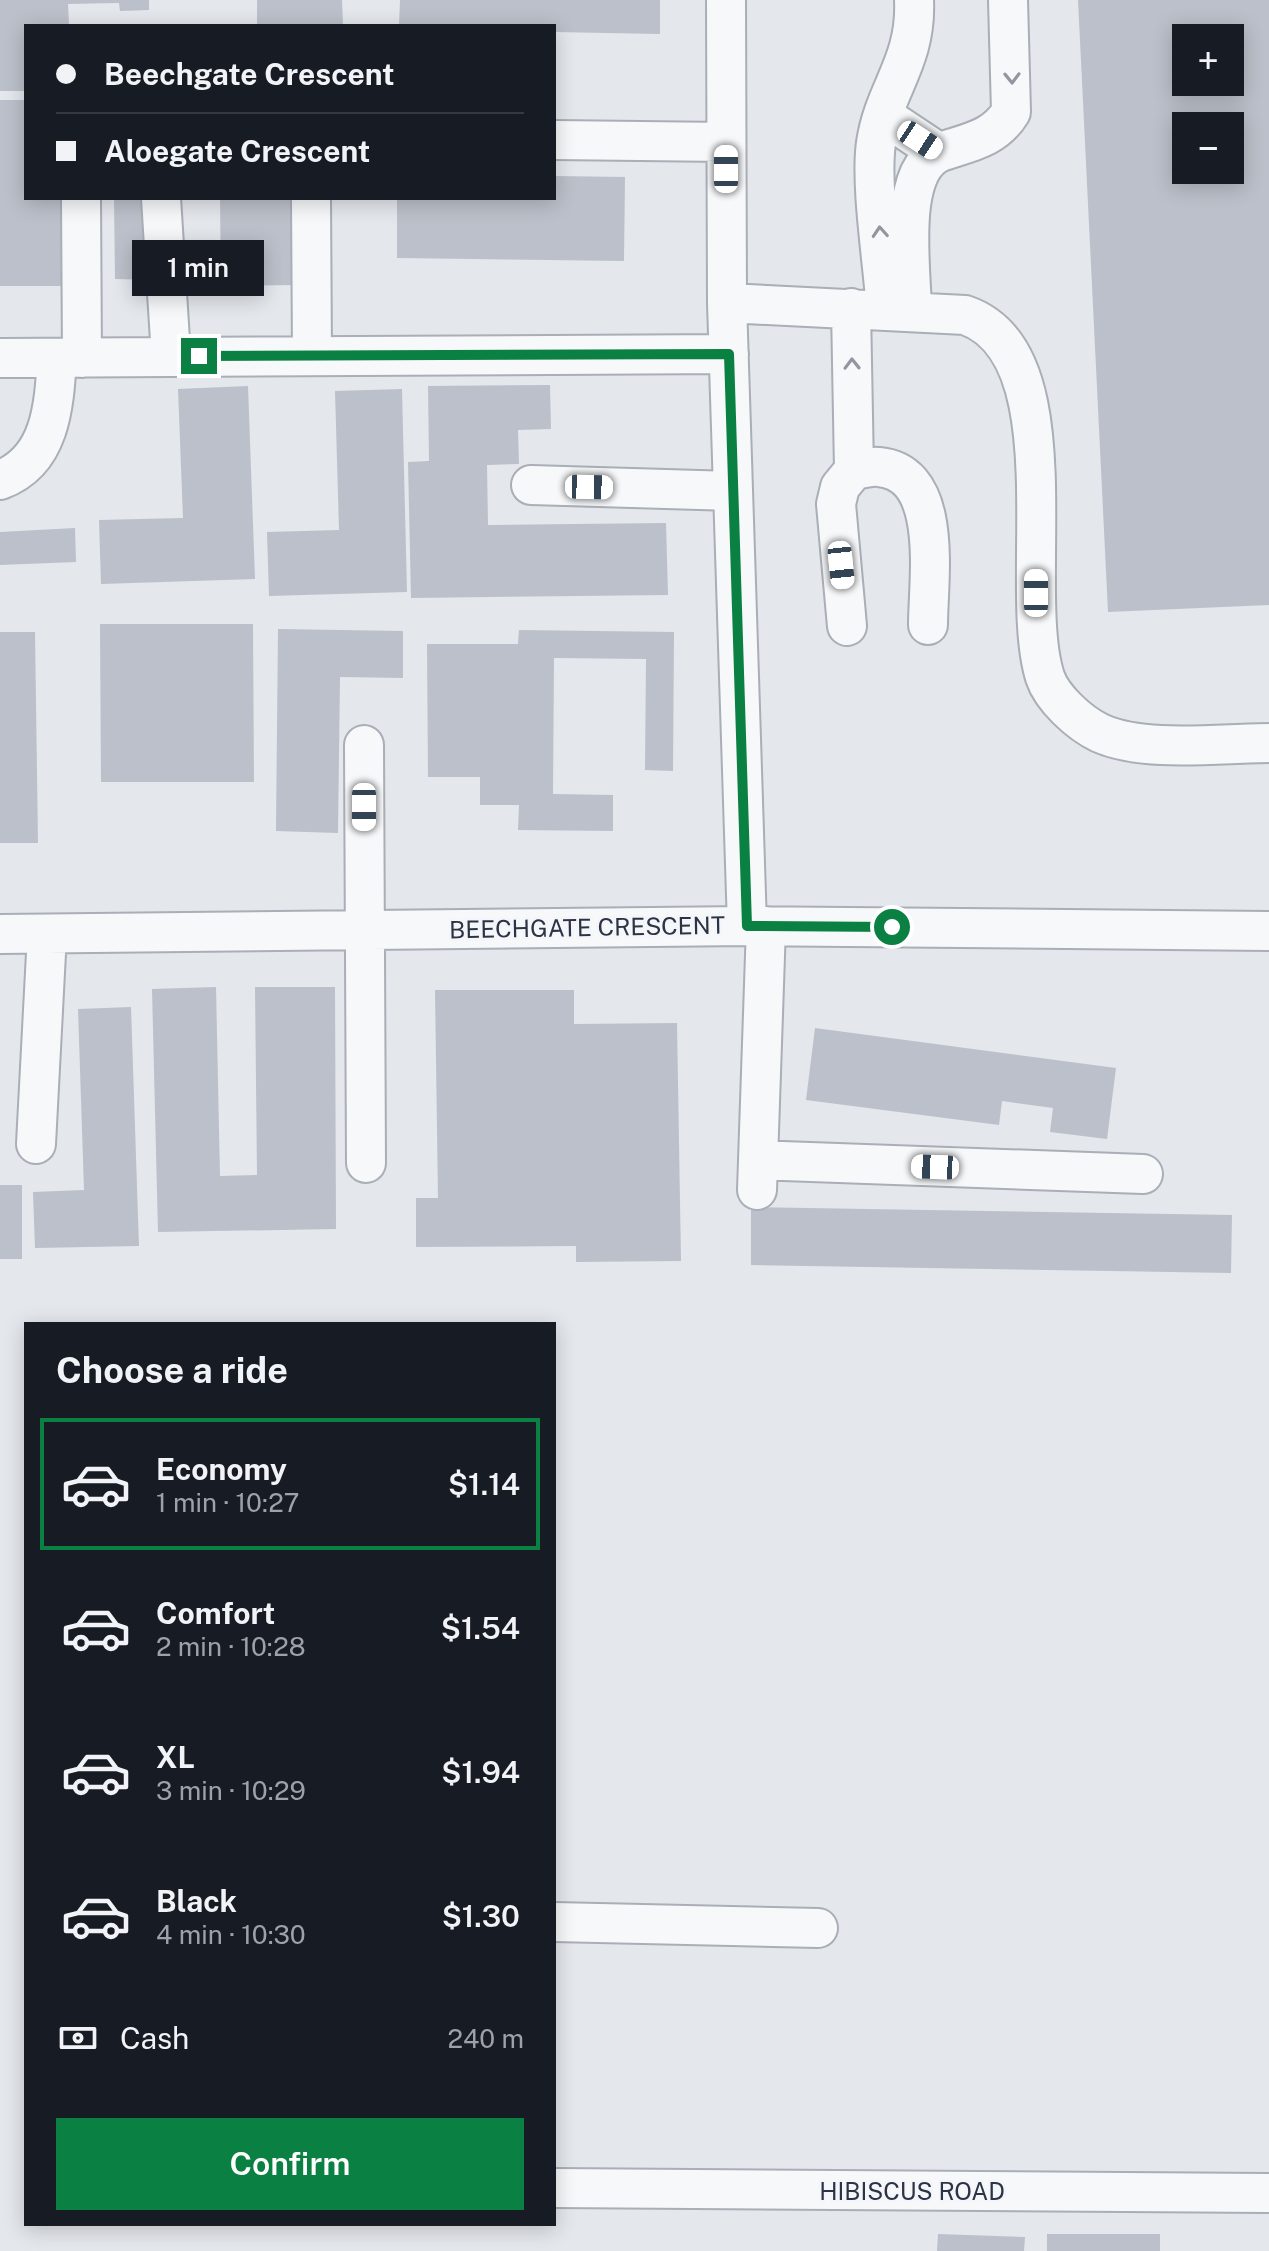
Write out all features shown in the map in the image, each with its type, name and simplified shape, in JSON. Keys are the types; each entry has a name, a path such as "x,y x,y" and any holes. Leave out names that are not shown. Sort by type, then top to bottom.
{"lane":[{"path":"726,0 727,303 733,491 757,926 757,1175 1143,1174"},
{"path":"882,310 876,144 908,58 915,23 914,0"},
{"path":"866,468 882,310 911,189 923,165 938,152 992,133 1011,112 1008,0"},
{"path":"884,116 938,152"},
{"path":"556,140 726,142"},
{"path":"0,480 20,473 40,446 70,358 81,200"},
{"path":"161,200 171,356"},
{"path":"311,200 312,355"},
{"path":"727,303 965,315 986,322 1010,352 1026,389 1036,498 1035,625 1046,680 1071,712 1099,732 1134,742 1269,743"},
{"path":"0,358 729,354"},
{"path":"847,626 836,504 840,487 866,468 902,475 914,486 927,515 928,625"},
{"path":"531,485 733,491"},
{"path":"364,745 366,1163"},
{"name":"BEECHGATE CRESCENT","path":"0,934 757,926 1269,931"},
{"path":"36,1144 47,934"},
{"path":"556,1922 818,1928"},
{"name":"HIBISCUS ROAD","path":"556,2188 1269,2193"}],"building":[{"path":"0,0 149,0 149,10 120,11 119,3 68,4 69,24 24,24 24,91 0,91"},
{"path":"257,0 342,0 343,24 257,24"},
{"path":"400,0 660,0 660,34 556,32 556,24 399,24"},
{"path":"1078,0 1269,0 1269,605 1108,612"},
{"path":"0,100 24,100 24,200 64,200 65,286 0,286"},
{"path":"556,176 625,177 624,261 397,258 397,200 556,200"},
{"path":"114,200 154,200 155,280 115,279"},
{"path":"220,200 300,200 302,285 221,286"},
{"path":"550,385 551,429 518,430 519,464 487,465 488,525 666,523 668,595 411,598 408,462 429,461 428,386"},
{"path":"248,386 255,579 101,584 99,520 183,518 178,389"},
{"path":"402,389 407,592 269,596 267,532 339,530 335,391"},
{"path":"75,528 76,562 0,565 0,532"},
{"path":"100,624 253,624 254,782 101,782"},
{"path":"278,629 403,631 403,678 340,677 338,833 276,831"},
{"path":"519,630 674,632 673,771 645,770 646,659 554,658 553,794 613,795 613,831 518,830 519,805 480,805 480,777 428,777 427,644 518,644"},
{"path":"0,632 35,632 38,843 0,843"},
{"path":"216,987 220,1176 257,1175 255,987 335,987 336,1229 158,1232 152,989"},
{"path":"435,990 574,990 574,1024 677,1023 681,1261 576,1262 576,1246 416,1247 416,1198 438,1198"},
{"path":"131,1007 139,1246 35,1248 33,1192 84,1190 78,1009"},
{"path":"815,1028 1116,1068 1107,1139 1050,1132 1053,1108 1002,1101 999,1125 806,1100"},
{"path":"0,1185 22,1185 22,1259 0,1259"},
{"path":"751,1207 1232,1215 1231,1273 751,1265"},
{"path":"938,2234 1025,2237 1024,2251 937,2251"},
{"path":"1047,2234 1160,2234 1160,2251 1047,2251"}],"route":[{"path":"199,356 729,354 747,926 892,927"}]}
